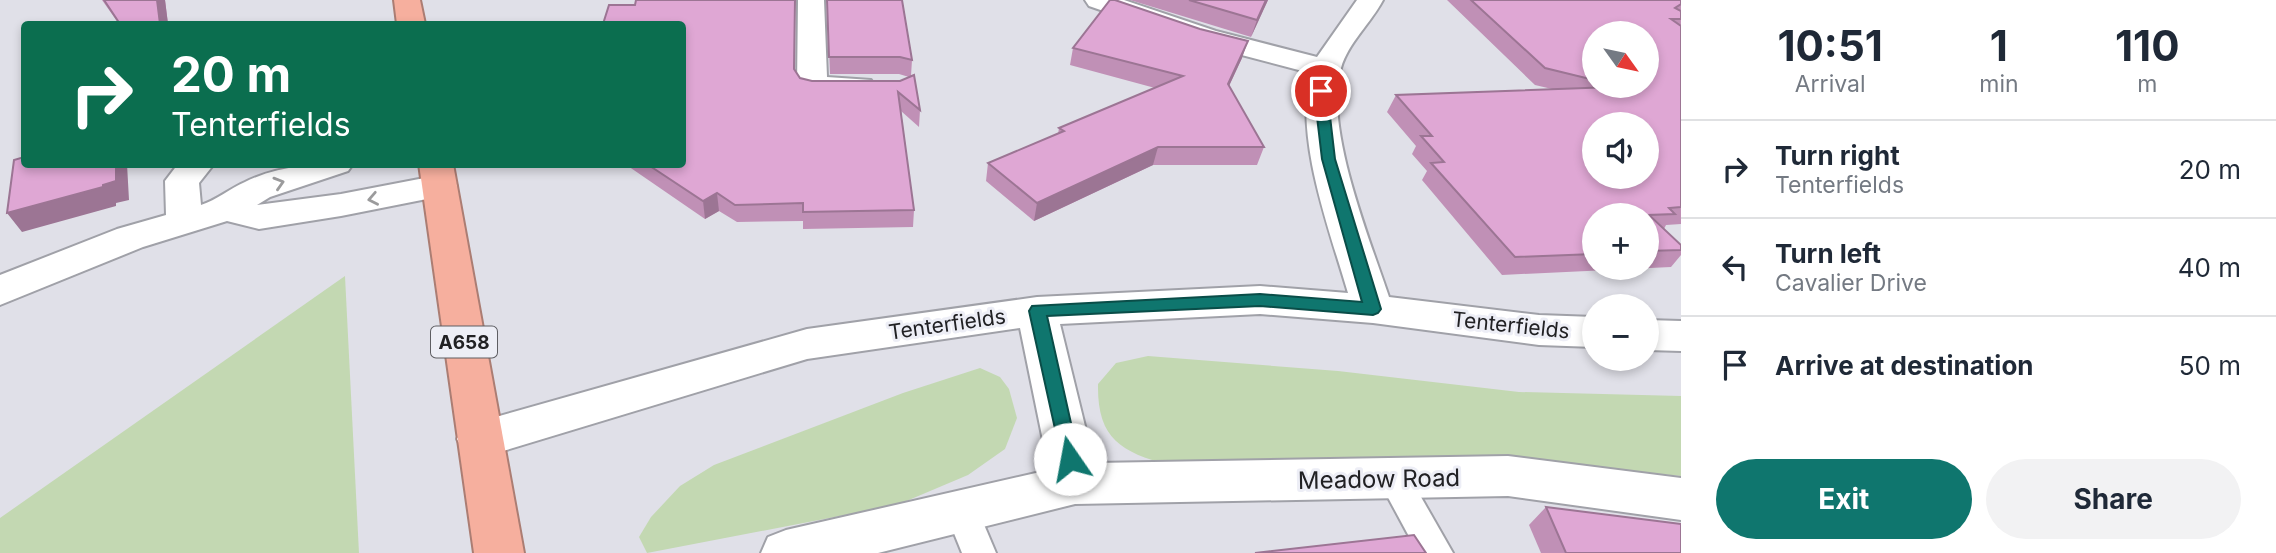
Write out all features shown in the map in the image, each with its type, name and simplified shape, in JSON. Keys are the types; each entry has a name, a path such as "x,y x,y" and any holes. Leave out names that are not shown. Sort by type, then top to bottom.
{"highway":[{"path":"407,0 410,21"},
{"name":"A658","path":"438,175 499,553"}],"street":[{"path":"811,0 812,86 886,86"},
{"path":"1098,0 1134,10 1206,37 1326,68"},
{"path":"1370,0 1326,68 1321,91 1328,159 1373,309"},
{"path":"184,221 182,181 193,168"},
{"path":"0,291 37,272 226,209 258,189 324,168"},
{"path":"226,209 259,217 438,175"},
{"name":"Tenterfields","path":"480,439 807,344 1037,311 1260,300 1373,309 1539,330 1582,332"},
{"path":"1037,311 1075,484"},
{"path":"1659,335 1681,336"},
{"name":"Meadow Road","path":"786,553 1075,484 1508,476 1681,499"}],"lane":[{"path":"1394,479 1436,553"},
{"path":"962,511 979,553"}],"green space":[{"path":"345,276 359,553 0,553 0,518"},
{"path":"1148,356 1338,371 1519,392 1681,396 1681,476 1521,461 1169,465 1125,448 1107,430 1102,418 1098,384 1116,363"},
{"path":"980,368 1000,377 1009,389 1017,418 1005,449 968,475 897,505 647,553 639,537 651,517 680,486 714,465 903,393"}],"building":[{"path":"104,0 157,0 160,21 118,21"},
{"path":"636,0 795,0 794,69 800,78 812,81 900,81 914,75 920,110 898,92 914,210 803,212 803,203 735,205 717,193 703,201 653,168 686,168 686,21 604,21 609,5 635,5"},
{"path":"827,0 902,0 912,60 900,57 829,57"},
{"path":"1110,0 1200,29 1248,41 1228,84 1264,147 1158,147 1037,203 988,163 1064,131 1059,128 1183,76 1073,48"},
{"path":"1189,0 1266,0 1257,20"},
{"path":"1471,0 1681,0 1681,4 1675,8 1681,11 1681,19 1671,19 1681,26 1681,207 1669,208 1675,214 1659,215 1659,203 1582,203 1582,254 1515,257 1431,163 1444,162 1421,136 1432,136 1396,95 1582,88 1582,98 1659,98 1659,21 1582,21 1582,77 1545,68"},
{"path":"21,158 21,168 116,168 116,181 7,213 14,160"},
{"path":"1659,224 1681,245 1681,250 1659,251"},
{"path":"1546,507 1681,524 1681,553 1566,553"},
{"path":"1414,535 1426,553 1255,553"}],"route":[{"path":"1070,459 1037,311 1260,300 1373,309 1328,159 1321,91"}]}
